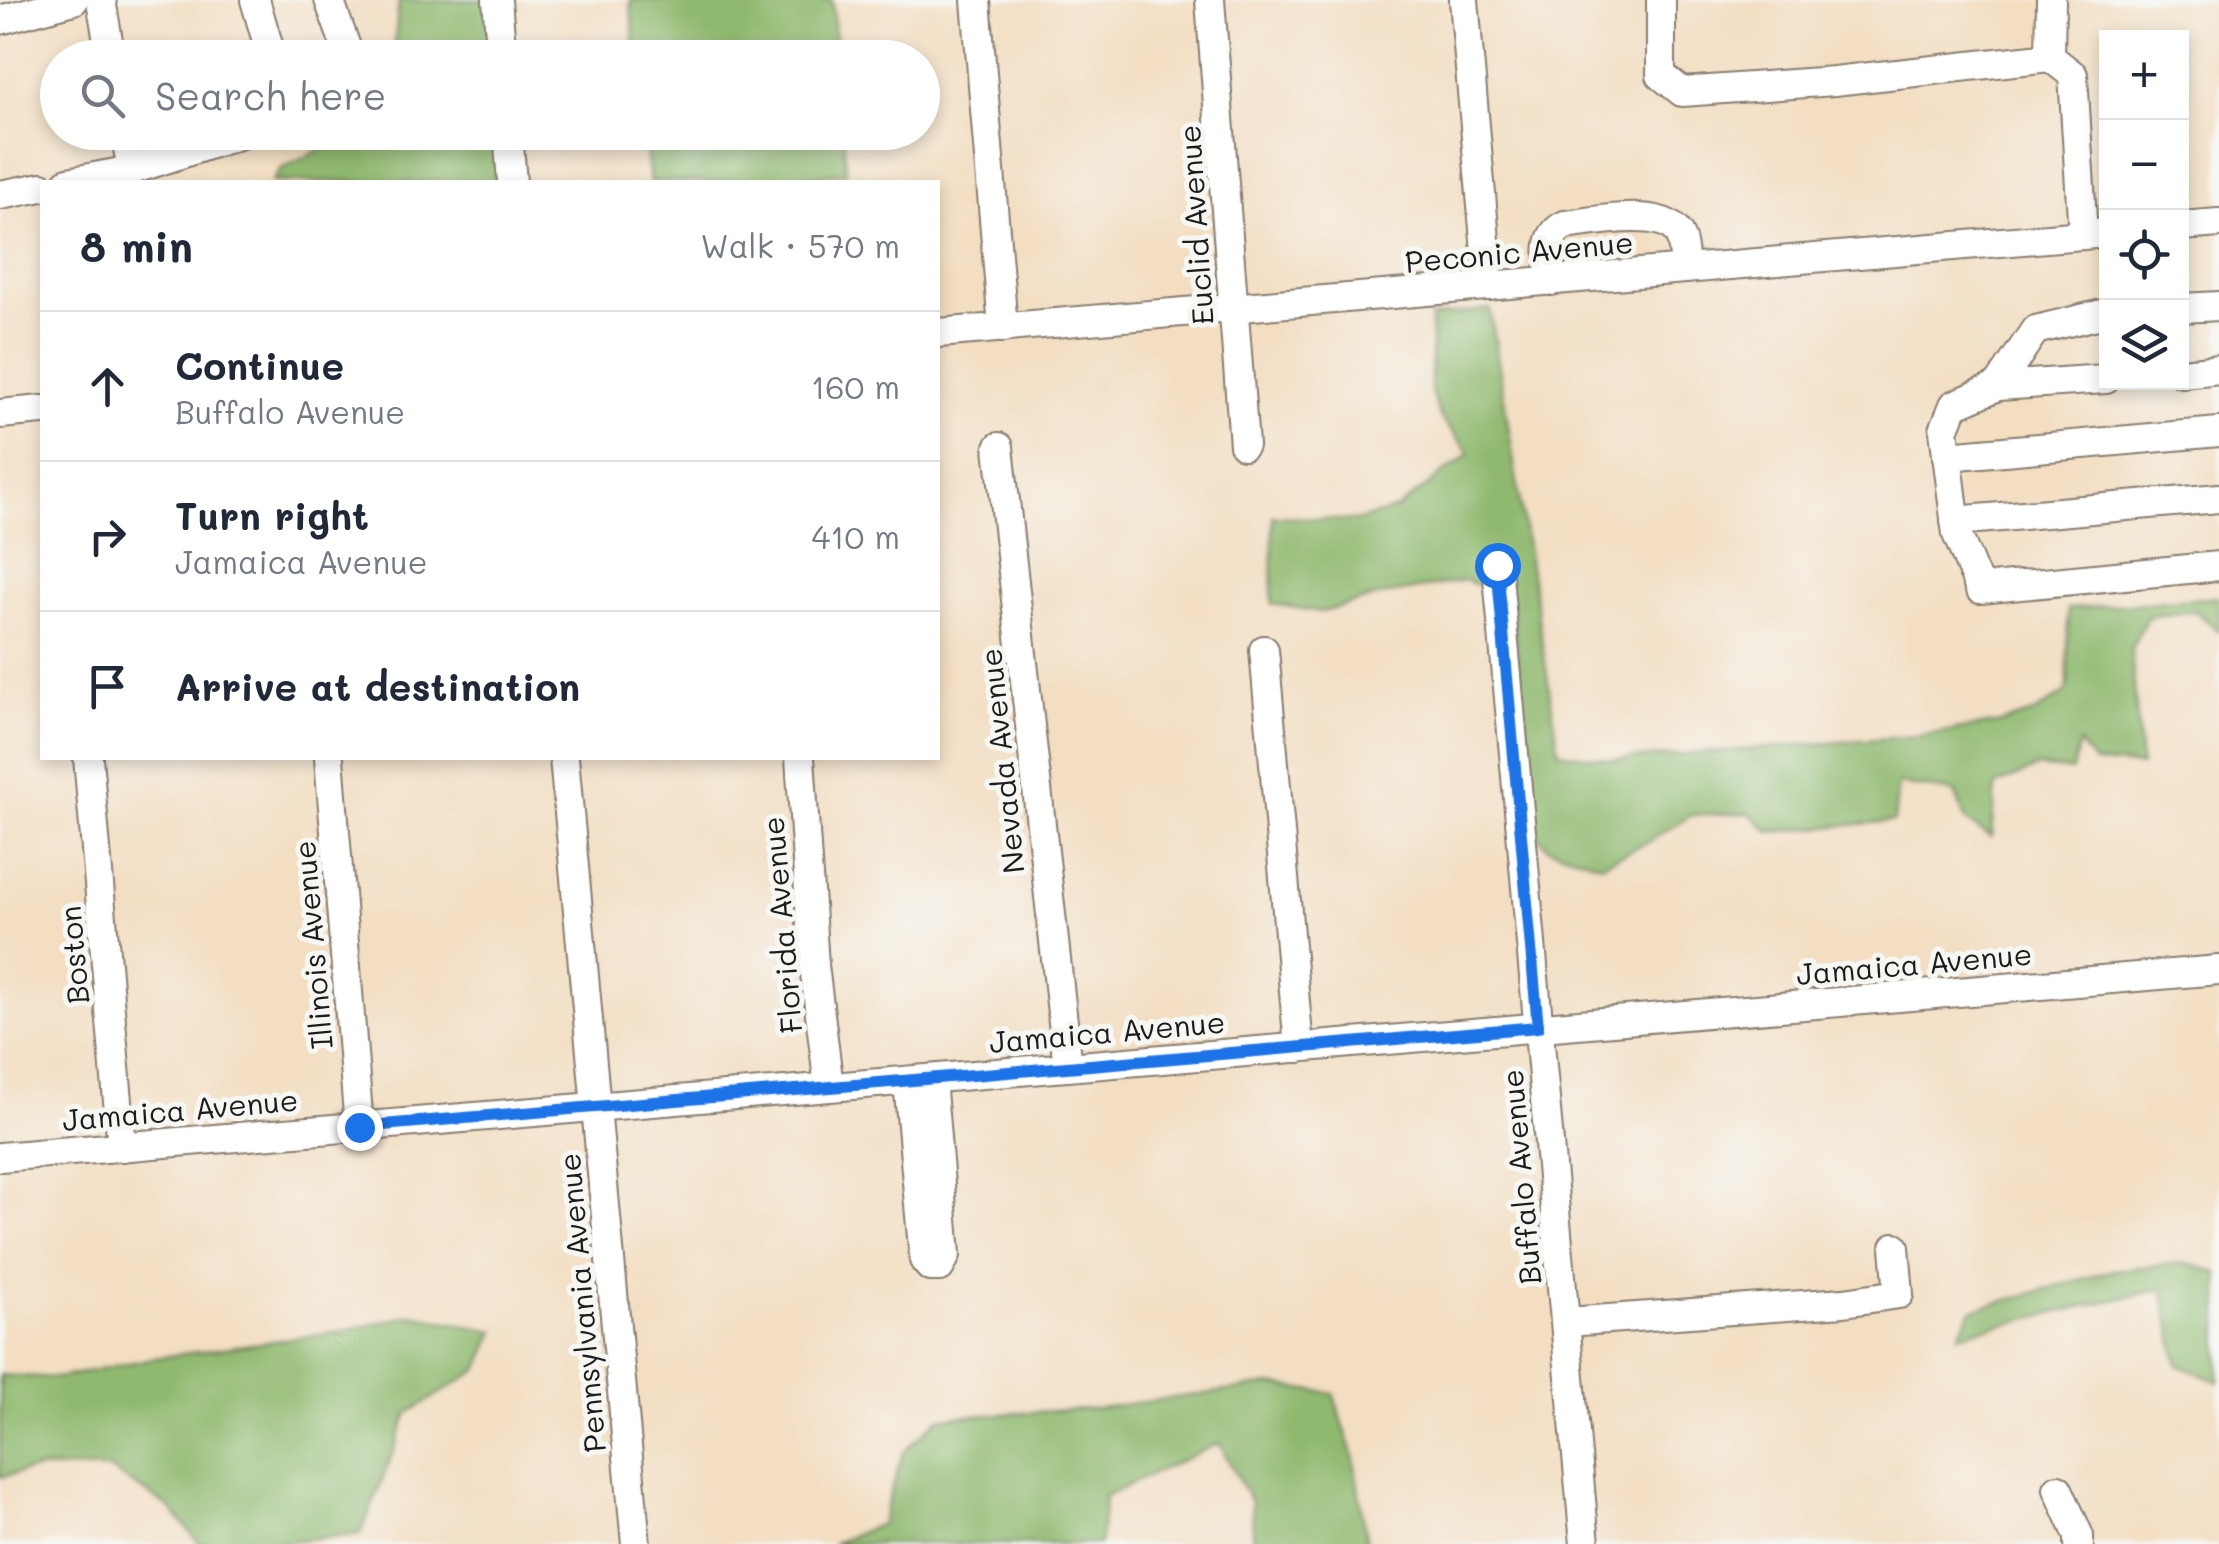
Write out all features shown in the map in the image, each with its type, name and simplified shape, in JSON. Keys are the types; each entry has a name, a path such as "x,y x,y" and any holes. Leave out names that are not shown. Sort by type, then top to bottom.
{"street":[{"path":"0,20 74,0"},
{"path":"101,0 109,40"},
{"path":"255,0 267,40"},
{"path":"330,0 344,40"},
{"path":"497,0 500,40"},
{"path":"976,0 1003,328"},
{"name":"Euclid Avenue","path":"1210,0 1244,444"},
{"path":"1464,0 1490,286"},
{"path":"1661,0 1661,75 1682,92 1834,81 2050,57 2073,75 2095,234"},
{"path":"2050,57 2051,0"},
{"path":"128,150 132,170"},
{"path":"79,180 132,170 193,150"},
{"path":"509,150 512,180"},
{"path":"0,196 40,187"},
{"path":"1551,280 1550,238 1556,229 1636,218 1652,218 1671,225 1680,234 1685,269"},
{"path":"2189,225 2219,223"},
{"name":"Peconic Avenue","path":"940,333 2095,234"},
{"path":"2189,308 2219,306"},
{"path":"1998,386 2035,330 2099,315"},
{"path":"2189,372 2219,369"},
{"path":"2099,379 1998,386 1954,405 1944,430 1955,521 1980,589 2219,566"},
{"path":"0,414 40,410"},
{"path":"1948,456 2219,432"},
{"name":"Nevada Avenue","path":"999,447 1068,1067"},
{"path":"1955,521 2219,498"},
{"name":"Buffalo Avenue","path":"1497,565 1585,1544"},
{"path":"1264,650 1298,1048"},
{"name":"Boston","path":"88,760 122,1147"},
{"name":"Illinois Avenue","path":"329,760 359,1127"},
{"name":"Pennsylvania Avenue","path":"564,760 636,1544"},
{"name":"Florida Avenue","path":"800,760 814,965 829,1087"},
{"name":"Jamaica Avenue","path":"0,1157 2219,970"},
{"path":"920,1080 946,1255 940,1267 930,1267 924,1260 920,1080"},
{"path":"1566,1322 1844,1302 1899,1294 1895,1246"},
{"path":"2058,1488 2079,1544"}],"green space":[{"path":"399,0 487,0 490,40 395,40"},
{"path":"630,0 832,0 836,40 634,40"},
{"path":"320,150 498,150 501,180 273,180 281,169"},
{"path":"646,150 844,150 846,173 778,180 650,180"},
{"path":"1490,309 1559,752 1613,760 1916,736 2001,723 2036,712 2065,693 2068,609 2219,597 2219,631 2196,611 2147,617 2131,649 2141,766 2094,763 2079,743 2072,771 2039,767 1996,785 1992,837 1966,821 1955,792 1898,784 1894,821 1770,832 1750,813 1692,815 1647,843 1601,864 1548,848 1537,835 1511,601 1466,580 1380,596 1322,612 1272,604 1273,516 1355,521 1397,509 1470,453 1440,417 1431,392 1431,317"},
{"path":"2184,1263 2219,1273 2219,1382 2178,1365 2163,1289 1959,1334 1972,1310 2114,1270"},
{"path":"412,1315 495,1331 478,1370 408,1413 361,1534 262,1544 200,1544 169,1507 109,1469 43,1468 0,1477 0,1375 58,1378 148,1359 343,1331"},
{"path":"1270,1385 1333,1393 1353,1454 1367,1544 1254,1544 1251,1502 1219,1443 1105,1496 1100,1544 832,1544 881,1524 903,1453 939,1418 1099,1408"}],"route":[{"path":"359,1127 1538,1027 1497,565"}]}
